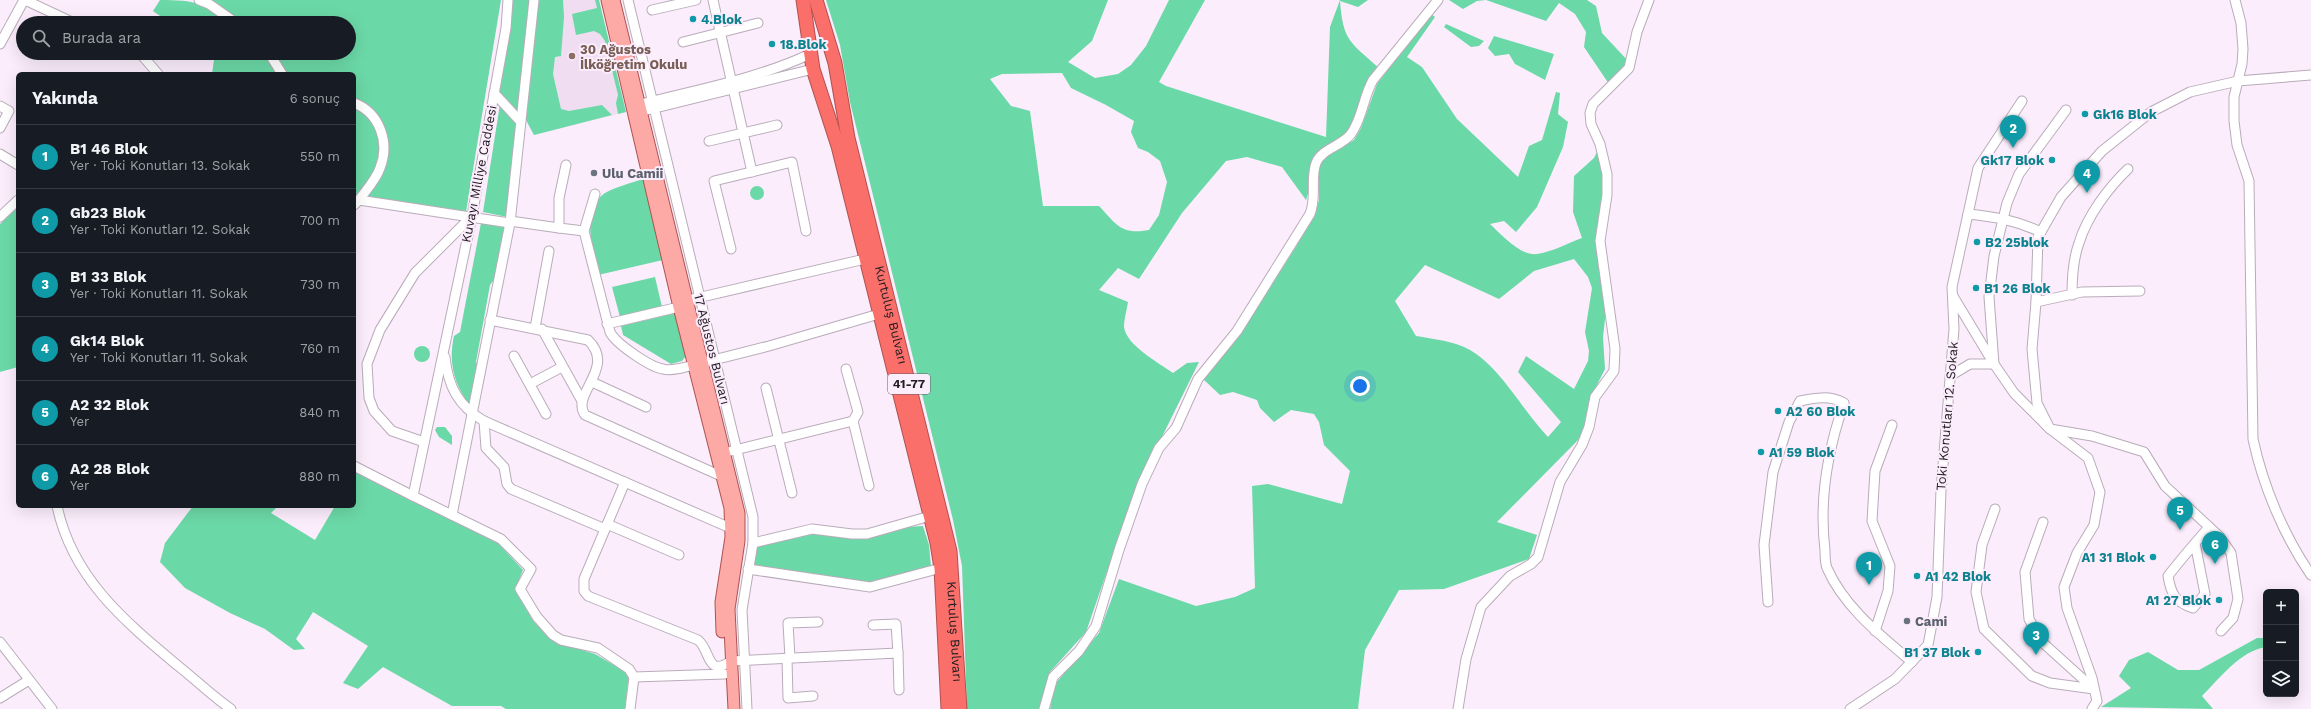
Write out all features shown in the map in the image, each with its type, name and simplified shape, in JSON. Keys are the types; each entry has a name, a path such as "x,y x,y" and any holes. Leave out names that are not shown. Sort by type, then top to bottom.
{"highway":[{"path":"803,0 813,69 823,69 835,63 816,0"},
{"path":"810,54 821,48 831,49"},
{"name":"Kurtuluş Bulvarı","path":"835,63 848,138 950,551 960,709"},
{"name":"Kurtuluş Bulvarı","path":"813,69 838,146 930,516 940,568 948,709"}],"main road":[{"name":"17 Ağustos Bulvarı","path":"606,0 636,109"},
{"name":"17 Ağustos Bulvarı","path":"614,0 636,109 682,304 724,453 739,513 736,530 729,609 726,709"},
{"name":"17 Ağustos Bulvarı","path":"698,364 721,476 736,530"},
{"name":"17 Ağustos Bulvarı","path":"727,667 734,709"}],"street":[{"path":"0,44 25,0 59,16"},
{"path":"199,0 209,4 226,16"},
{"name":"Kuvayı Milliye Caddesi","path":"445,347 472,216 506,28 508,0"},
{"path":"452,515 510,222 534,0"},
{"path":"628,0 698,298 752,517 753,543 742,610 746,709"},
{"path":"652,10 672,3 696,0"},
{"path":"713,0 752,172"},
{"path":"1044,709 1053,677 1079,651 1096,626 1119,550 1142,484 1159,448 1176,428 1198,379 1237,331 1310,214 1314,204 1315,168 1318,159 1341,144 1351,134 1362,114 1367,92 1373,80 1438,0"},
{"path":"1458,709 1466,659 1481,607 1510,576 1531,564 1538,557 1560,482 1582,445 1589,427 1595,397 1614,371 1614,349 1600,241 1607,194 1607,174 1600,144 1591,124 1590,114 1593,104 1629,68 1637,32 1649,0"},
{"path":"2235,0 2241,23 2243,49 2233,106 2235,133 2249,181 2253,440 2260,468 2272,499 2298,554 2311,575"},
{"path":"683,42 758,23"},
{"path":"733,84 789,64 810,54"},
{"path":"146,60 156,72"},
{"path":"273,60 281,72"},
{"path":"636,109 733,84 813,69"},
{"path":"2050,429 2037,403 2032,349 2036,302 2038,237 2061,197 2102,151 2145,116 2190,92 2238,81 2311,75"},
{"path":"494,93 520,121"},
{"name":"Toki Konutları 12. Sokak","path":"1850,709 1895,679 1928,645 1937,597 1941,490 1954,329 1952,287 1978,168 2022,101"},
{"path":"356,105 370,112 376,118 380,126 383,140 380,169 357,203 584,231"},
{"path":"0,106 9,111 0,128"},
{"path":"1994,364 1989,297 1994,256 2003,218 2019,174 2066,110"},
{"path":"709,141 777,125"},
{"path":"0,154 16,164"},
{"path":"731,249 714,181 792,162 806,232"},
{"path":"559,228 558,198 566,165"},
{"path":"2072,295 2073,271 2079,242 2094,212 2128,168"},
{"path":"595,194 584,231 607,324 612,337 617,343 656,367 673,370 769,346 879,314"},
{"path":"0,217 16,202"},
{"path":"1968,214 2003,218 2041,232"},
{"path":"424,442 392,431 374,411 369,398 367,364 380,330 415,273 472,216"},
{"path":"549,251 539,329 582,401"},
{"path":"607,324 682,304 698,298 865,259"},
{"path":"2036,302 2098,290 2140,291"},
{"path":"1952,295 1994,364 2014,393 2050,429 2088,458 2100,492 2094,525 2077,553 2064,586 2067,608 2097,701 2092,709"},
{"path":"490,320 585,338 591,342 597,352 598,359 592,382 582,401 582,411 587,417 721,476"},
{"path":"445,347 446,370 451,388 460,403 473,415 736,530"},
{"path":"413,496 445,347"},
{"path":"514,356 546,414"},
{"path":"1950,376 1970,364 1994,364"},
{"path":"530,384 562,366"},
{"path":"846,369 858,412 853,421 869,486"},
{"path":"592,382 646,407"},
{"path":"766,388 792,493"},
{"path":"1768,602 1765,538 1772,472 1789,422 1800,401 1817,397 1836,398 1844,403 1827,471 1822,528 1827,567 1843,594 1875,631 1912,662"},
{"path":"484,421 486,448 489,454 503,464 507,484 511,489 679,555"},
{"path":"724,453 853,421"},
{"path":"1875,631 1888,591 1890,566 1872,521 1875,471 1892,425"},
{"path":"2050,429 2092,436 2144,452 2165,486 2219,536 2231,553 2238,599 2233,618 2221,631"},
{"path":"356,467 501,539 531,568 520,590 537,617 554,635 561,640 598,648 629,670 634,677 630,709"},
{"path":"625,482 584,579 583,587 585,593 698,640 702,644 712,664 727,667"},
{"path":"57,508 61,525 78,563 109,604 135,630 230,709"},
{"path":"1995,508 1982,545 1976,592 1984,629 2032,676 2050,683 2094,688"},
{"path":"753,543 812,529 852,534 867,534 930,516"},
{"path":"2043,522 2025,572 2029,619 2042,642 2094,688"},
{"path":"2195,543 2205,594 2194,608 2183,605 2170,592 2168,576 2195,543 2209,527"},
{"path":"748,569 870,587 940,568"},
{"path":"813,696 788,698 788,623 818,622"},
{"path":"874,625 896,624 899,690"},
{"path":"0,642 52,709"},
{"path":"634,677 727,667 744,660 898,653"},
{"path":"0,698 29,680"}],"shaded area":[{"name":"30 Ağustos İlköğretim Okulu","path":"538,0 599,0 626,112 534,135 526,120"}],"green space":[{"path":"160,0 183,1 199,4 221,16 160,16 153,11"},
{"path":"206,0 501,0 466,212 371,199 366,196 382,170 381,122 375,111 356,101 356,72 284,72 276,60 356,60 356,16 233,16 219,6"},
{"path":"512,0 531,0 518,115 499,94 512,18"},
{"path":"538,0 563,0 564,17 561,56 555,57 553,74 561,109 569,111 602,105 612,115 534,135 526,120"},
{"path":"595,0 599,0 626,112 618,114 616,103 618,95 605,41 600,34 594,31 576,35 572,14 597,8"},
{"path":"826,0 1108,0 1092,41 1068,62 1095,78 1118,74 1131,65 1146,46 1169,0 1205,0 1159,82 1166,86 1326,137 1330,27 1340,0 1368,0 1358,7 1340,1 1341,14 1343,25 1350,40 1379,68 1345,137 1322,151 1306,200 1282,167 1247,157 1226,161 1182,213 1139,279 1118,268 1099,290 1128,302 1124,324 1126,334 1137,347 1152,359 1173,373 1187,363 1199,362 1150,461 1111,560 1086,632 1050,672 1040,709 967,709 962,566 953,520 850,102 840,45","holes":["1062,73 1071,88 1134,121 1131,132 1138,148 1148,152 1160,161 1167,182 1159,215 1149,230 1126,230 1115,223 1099,206 1043,206 1030,111 1011,106 990,79 1002,74"]},
{"path":"1449,0 1486,0 1477,1 1463,9"},
{"path":"1486,0 1587,0 1596,6 1602,33 1629,62 1609,84 1584,47 1586,32 1575,14 1559,3 1546,21"},
{"path":"1431,14 1435,17 1407,57 1422,67 1457,119 1518,177 1529,146 1542,140 1556,92 1560,93 1558,114 1568,122 1563,147 1537,207 1516,232 1504,221 1490,224 1512,244 1524,252 1537,254 1582,238 1573,212 1574,176 1594,158 1597,152 1604,177 1597,244 1606,310 1603,337 1605,369 1595,389 1583,435 1497,522 1537,535 1529,559 1444,589 1399,590 1365,650 1358,709 1050,709 1055,684 1099,633 1119,579 1196,606 1235,597 1255,588 1252,486 1268,484 1342,504 1350,471 1324,445 1319,422 1314,414 1291,410 1274,422 1260,408 1257,400 1233,392 1220,395 1202,378 1223,355 1251,317 1297,245 1316,211 1319,200 1319,167 1321,160 1354,140 1361,128 1377,84","holes":["1574,259 1588,277 1592,288 1585,332 1589,351 1588,361 1574,389 1526,356 1518,372 1561,422 1548,437 1502,379 1481,358 1458,344 1416,336 1395,301 1425,265 1499,299 1534,271"]},
{"path":"1446,24 1484,41 1479,46 1471,47 1444,27"},
{"path":"1494,36 1554,54 1545,80 1515,64 1509,54 1495,56 1488,48"},
{"path":"214,60 270,60 278,72 212,72"},
{"path":"500,104 517,123 507,217 483,212"},
{"path":"356,107 362,110 375,122 380,146 379,167 356,197"},
{"path":"643,179 663,260 598,275 593,255 590,231 590,220 597,200 605,193"},
{"path":"757,186 762,188 764,193 762,198 757,200 752,198 750,193 752,188"},
{"path":"16,209 16,368 0,372 0,224"},
{"path":"481,223 506,227 496,277 490,285 476,362 478,365 471,407 460,390 454,373 452,365 452,346 454,336 460,332"},
{"path":"655,277 662,307 620,317 612,287"},
{"path":"675,313 686,356 682,361 671,364 623,335 621,326"},
{"path":"422,346 428,348 430,354 428,360 422,362 416,360 414,354 416,348"},
{"path":"437,427 445,427 452,436 452,445 439,437 435,430"},
{"path":"356,472 498,543 523,570 515,590 534,622 556,642 595,654 629,674 625,709 506,709 501,706 452,706 383,667 358,689 343,683 368,646 313,612 296,639 305,649 294,650 265,629 230,613 185,588 160,562 165,543 191,508 276,508 271,513 315,540 334,508 356,508"},
{"path":"923,526 929,545 931,567 872,583 751,565 755,547 808,533"},
{"path":"2257,638 2263,638 2263,648 2248,654 2231,666 2202,696 2213,709 2101,707 2131,688 2119,676 2129,660 2148,652 2178,670 2199,670"}],"place":[{"name":"4.Blok","path":"693,19"},
{"name":"18.Blok","path":"772,44"},
{"name":"30 Ağustos İlköğretim Okulu","path":"572,56"},
{"name":"Gk16 Blok","path":"2085,114"},
{"name":"Gb23 Blok","path":"2013,148"},
{"name":"Gk17 Blok","path":"2052,160"},
{"name":"Ulu Camii","path":"594,173"},
{"name":"Gk14 Blok","path":"2087,193"},
{"name":"B2 25blok","path":"1977,242"},
{"name":"B1 26 Blok","path":"1976,288"},
{"name":"A2 60 Blok","path":"1778,411"},
{"name":"A1 59 Blok","path":"1761,452"},
{"name":"A2 32 Blok","path":"2180,530"},
{"name":"A1 31 Blok","path":"2153,557"},
{"name":"A2 28 Blok","path":"2215,564"},
{"name":"A1 42 Blok","path":"1917,576"},
{"name":"B1 46 Blok","path":"1869,585"},
{"name":"A1 27 Blok","path":"2219,600"},
{"name":"Cami","path":"1907,621"},
{"name":"B1 37 Blok","path":"1978,652"},
{"name":"B1 33 Blok","path":"2036,655"}]}
